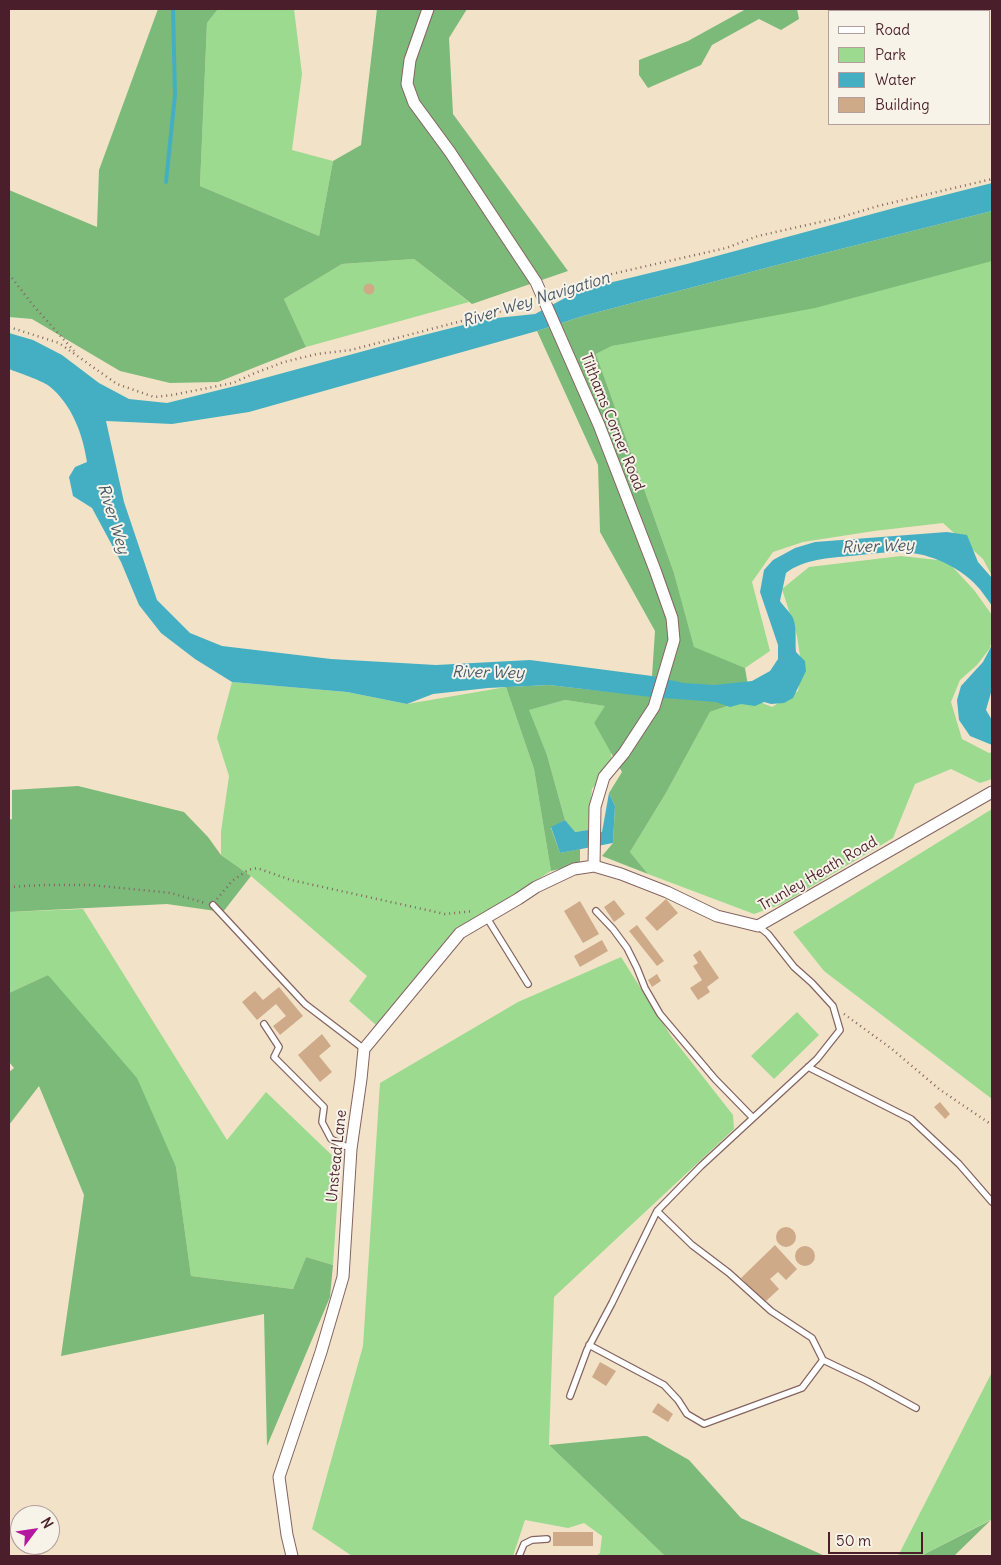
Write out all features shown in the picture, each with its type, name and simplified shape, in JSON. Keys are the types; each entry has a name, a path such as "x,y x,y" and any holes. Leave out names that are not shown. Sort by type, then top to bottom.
{"street":[{"name":"Tilthams Corner Road","path":"428,9 410,60 407,84 414,103 536,282 599,425 672,618 674,640 654,707 624,753 604,777 595,807 594,866"},
{"name":"Trunley Heath Road","path":"594,866 621,874 667,892 717,916 758,926 992,792"},
{"path":"364,1049 460,932 484,913 544,883 574,869 594,866"},
{"name":"Unstead Lane","path":"292,1556 286,1535 279,1476 343,1277 351,1149 364,1049"}],"lane":[{"path":"212,905 304,1004 364,1049"},
{"path":"596,911 614,929 627,948 645,988 660,1014 715,1079 753,1118"},
{"path":"484,913 528,984"},
{"path":"570,1396 590,1345 656,1212 701,1166 817,1059 840,1030 833,1006 812,983 794,968 773,939 758,926"},
{"path":"264,1024 279,1047 274,1057 324,1107 322,1122 331,1139 351,1149"},
{"path":"808,1067 911,1119 959,1164 992,1202"},
{"path":"656,1212 692,1245 729,1273 771,1310 812,1338 823,1360 868,1381 916,1408"},
{"path":"590,1345 664,1385 678,1400 687,1414 704,1424 802,1388 823,1360"},
{"path":"519,1556 524,1544 532,1540 547,1539"}],"path":[{"path":"9,327 59,343 117,384 154,396 172,395 233,383 255,372 284,362 317,354 351,350 544,301 603,276 726,248 758,236 992,179"},
{"path":"9,274 32,304 76,354"},
{"path":"9,887 91,885 171,893 212,905 232,880 248,870 257,868 291,880 445,914 484,913"},
{"path":"833,1006 892,1049 939,1089 992,1125"}],"green space":[{"path":"158,9 218,9 207,23 200,186 319,236 333,161 361,145 377,9 467,9 449,38 453,114 568,271 472,304 414,259 342,264 284,299 306,347 218,382 170,383 120,371 32,319 9,317 9,190 97,227 99,170"},
{"path":"218,9 294,9 302,74 292,150 333,161 319,236 200,186 207,23"},
{"path":"746,9 797,9 799,19 781,30 759,19 712,45 701,65 648,88 639,75 639,60 688,41"},
{"path":"992,211 992,261 815,308 612,346 596,354 674,573 694,647 745,668 750,698 710,712 666,793 630,852 648,874 602,856 613,843 615,806 609,793 622,772 594,723 605,706 565,700 529,710 547,755 565,820 551,828 560,853 580,849 580,864 551,871 534,769 506,687 549,685 603,691 671,694 652,676 655,631 600,532 598,465 537,331 583,316"},
{"path":"992,258 992,576 983,559 943,523 803,542 773,552 752,582 770,651 745,668 694,648 674,573 596,354 612,346"},
{"path":"414,259 469,302 306,347 284,299 342,264"},
{"path":"901,556 947,561 974,590 992,615 990,648 977,665 960,680 951,702 962,739 989,753 992,752 992,779 980,783 951,769 915,784 893,838 782,904 754,914 648,874 630,852 666,793 710,712 750,698 772,707 798,691 802,669 797,636 782,589 809,567"},
{"path":"232,682 347,692 407,704 506,687 534,769 551,871 451,934 376,1025 349,1001 367,976 251,876 221,855 221,832 229,776 217,738"},
{"path":"565,700 606,706 594,723 611,752 612,764 592,789 588,830 574,832 565,820 547,755 528,710"},
{"path":"78,786 184,812 208,837 221,855 251,876 223,912 167,904 9,912 9,820 12,819 12,790"},
{"path":"992,809 992,1099 824,971 793,932"},
{"path":"83,909 227,1140 266,1092 340,1163 333,1265 306,1257 293,1289 191,1276 176,1167 48,975 9,993 9,912"},
{"path":"621,957 671,1036 733,1115 734,1129 554,1297 549,1445 665,1556 596,1556 600,1553 602,1536 584,1523 568,1528 525,1520 513,1556 352,1556 312,1529 363,1346 380,1083 518,1002"},
{"path":"48,975 137,1078 176,1167 191,1276 293,1289 306,1257 333,1265 330,1297 267,1446 264,1314 61,1356 84,1195 39,1086 9,1125 9,1072 14,1068 9,1062 9,993"},
{"path":"797,1012 819,1035 774,1079 751,1056"},
{"path":"992,1372 992,1519 921,1556 898,1556"},
{"path":"647,1436 689,1460 741,1518 825,1556 665,1556 549,1445"},
{"path":"991,1520 954,1556 921,1556"}],"water":[{"name":"River Wey","path":"992,183 992,211 583,316 537,331 249,412 172,424 106,421 124,502 157,600 190,633 222,646 331,659 436,665 530,660 652,676 684,683 715,685 752,681 770,671 778,659 778,645 760,592 764,570 773,560 795,548 815,542 947,532 967,535 978,562 992,578 992,606 978,587 955,568 938,560 912,553 889,552 826,559 809,562 786,573 780,601 793,618 796,652 805,661 806,671 793,698 784,703 771,704 764,702 755,706 741,704 730,707 716,702 651,697 549,685 488,688 433,694 407,704 347,692 232,682 195,659 161,633 139,605 121,562 92,508 73,496 69,477 75,467 87,462 83,441 70,411 57,393 49,386 9,369 9,333 33,340 62,355 99,383 129,399 167,403 487,319 535,314 580,290 687,264"},
{"path":"992,645 992,689 986,710 992,720 992,745 970,736 959,720 957,700 961,686 983,662"},
{"path":"609,793 615,806 613,843 560,853 551,827 565,820 575,832 588,830 602,832"}],"building":[{"path":"367,284 371,284 374,289 373,293 367,294 364,291 364,287"},
{"path":"666,899 678,913 657,931 645,918"},
{"path":"614,900 625,914 614,922 604,907"},
{"path":"580,901 599,934 583,943 564,911"},
{"path":"637,925 664,961 657,966 629,931"},
{"path":"602,940 608,951 580,967 574,956"},
{"path":"700,950 719,978 707,987 710,992 698,1000 690,988 702,980 693,966 698,963 693,955"},
{"path":"657,974 661,981 652,987 648,980"},
{"path":"279,987 303,1016 280,1035 273,1026 286,1016 276,1004 257,1020 242,1002 255,991 263,1000"},
{"path":"322,1034 331,1046 319,1056 332,1072 320,1082 298,1055"},
{"path":"940,1102 950,1114 945,1119 934,1107"},
{"path":"786,1227 793,1230 796,1237 793,1244 786,1247 779,1244 776,1237 779,1230"},
{"path":"775,1245 797,1269 786,1280 778,1272 770,1279 779,1289 765,1302 741,1278"},
{"path":"805,1246 812,1249 815,1256 812,1263 805,1266 798,1263 795,1256 798,1249"},
{"path":"600,1362 616,1371 606,1386 592,1377"},
{"path":"658,1403 673,1414 668,1422 652,1412"},
{"path":"553,1532 593,1532 593,1546 553,1546"}],"waterway":[{"path":"166,182 175,95 173,9"}],"water label":[{"name":"River Wey Navigation","path":"536,300"}]}
